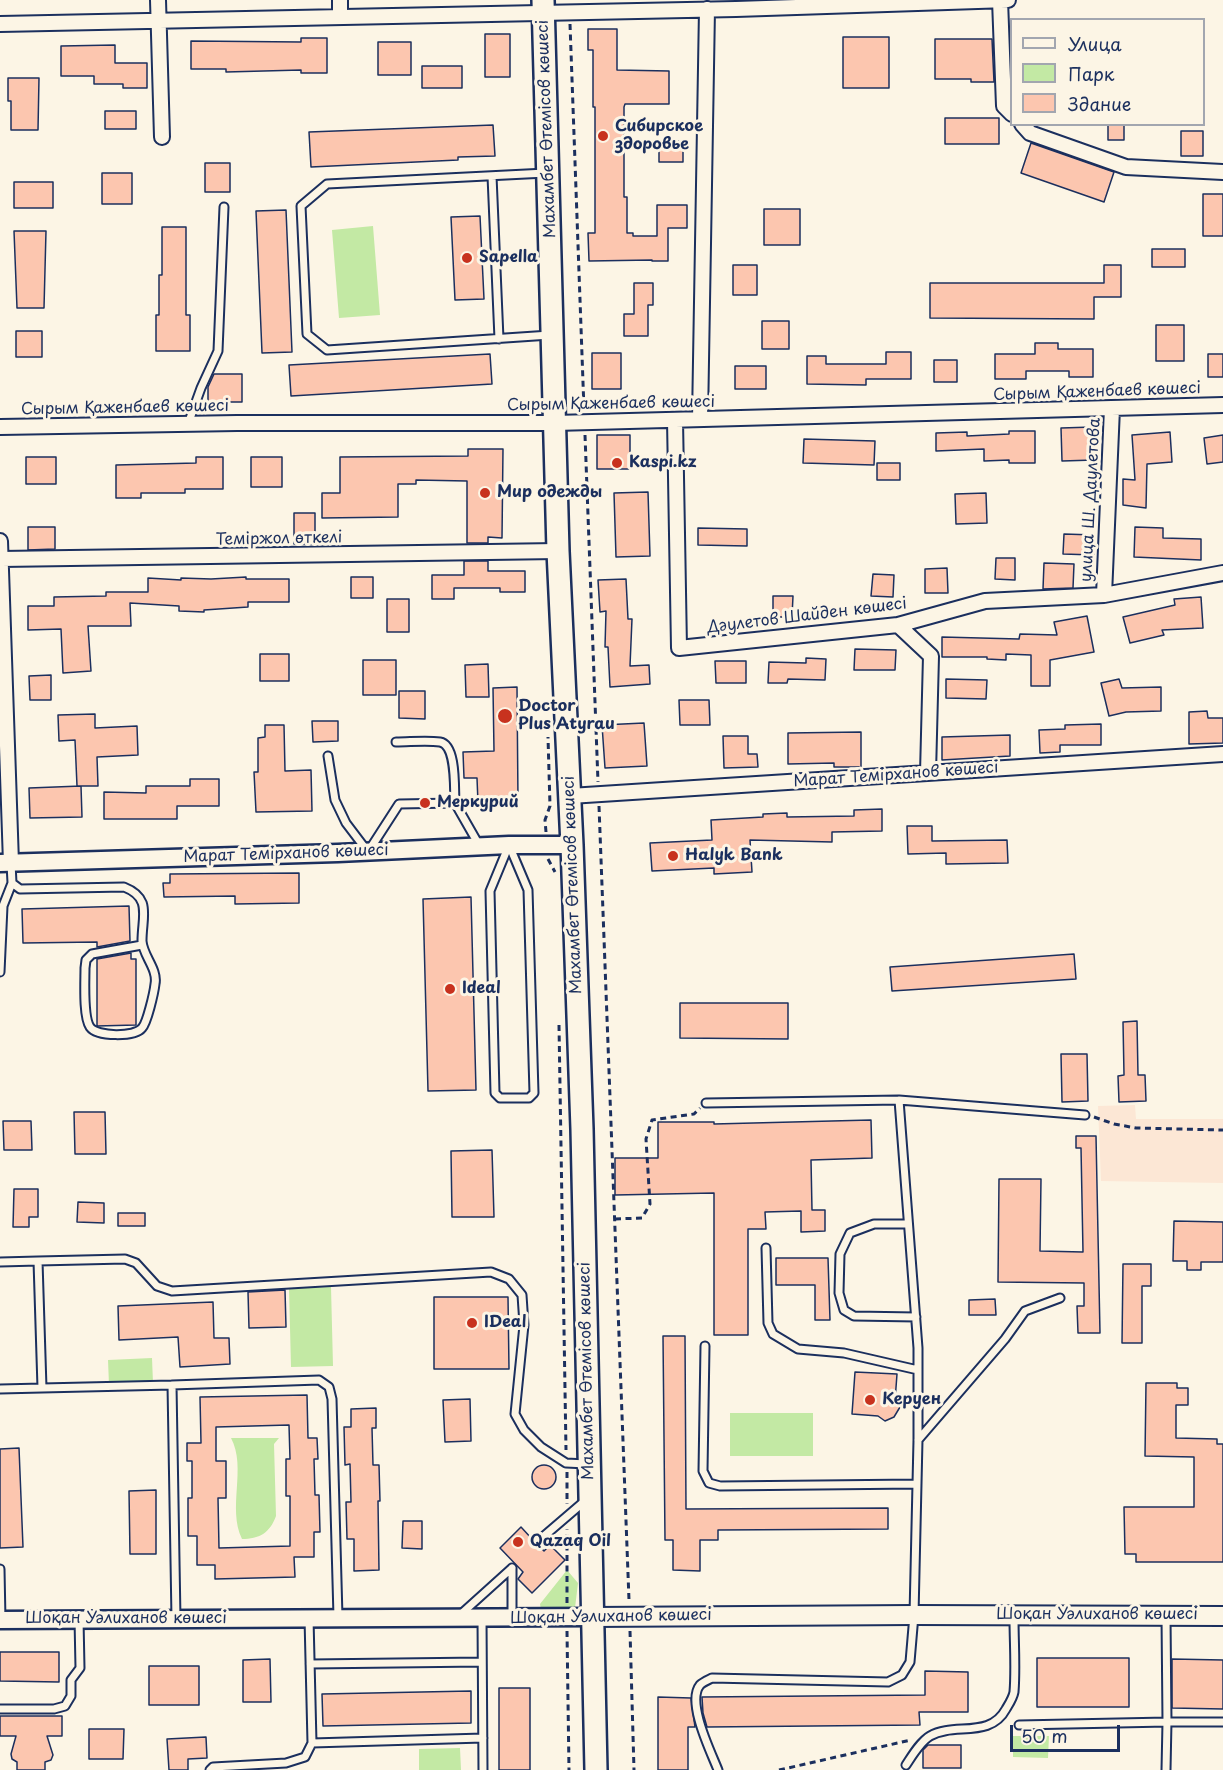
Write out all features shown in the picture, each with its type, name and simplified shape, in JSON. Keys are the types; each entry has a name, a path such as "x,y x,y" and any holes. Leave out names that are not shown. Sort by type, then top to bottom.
{"main road":[{"name":"Махамбет Өтемісов көшесі","path":"543,6 558,551 570,796 582,1129 596,1770"},
{"name":"Шоқан Уәлиханов көшесі","path":"592,1617 914,1614 1223,1616"}],"street":[{"path":"158,0 162,137"},
{"path":"340,0 340,16"},
{"path":"1000,0 1004,106 1010,113"},
{"path":"0,24 340,16 543,6 569,12 707,9 736,4 1008,0"},
{"path":"700,419 707,9"},
{"path":"1024,126 1030,133 1126,166 1223,172"},
{"name":"Сырым Қаженбаев көшесі","path":"0,427 555,423 1223,405"},
{"name":"улица Ш. Даулетова","path":"1104,595 1112,408"},
{"name":"Дәулетов Шайден көшесі","path":"675,420 679,648 898,625 985,601 1104,595 1223,573"},
{"path":"0,541 6,863"},
{"name":"Теміржол өткелі","path":"1,559 558,551"},
{"path":"898,625 931,656 927,773"},
{"name":"Марат Темірханов көшесі","path":"570,796 1223,754"},
{"name":"Марат Темірханов көшесі","path":"6,863 368,852 509,845 572,845"},
{"name":"Шоқан Уәлиханов көшесі","path":"1,1620 592,1617"}],"lane":[{"path":"548,173 327,184 301,206 307,334 327,350 553,335"},
{"path":"492,176 498,339"},
{"path":"188,424 218,351 224,207"},
{"path":"396,742 442,742 448,747 452,754 455,803 480,847"},
{"path":"328,756 334,800 346,823 368,852 399,804 455,803"},
{"path":"509,845 528,890 534,1093 529,1098 500,1098 495,1093 490,891 509,845"},
{"path":"6,863 12,883 20,889 124,887 136,891 143,900 142,945 155,975 156,984 143,1027 136,1032 113,1034 96,1032 91,1028 87,1019 86,960 92,954 142,945"},
{"path":"0,972 3,906 12,883"},
{"path":"718,1770 698,1720 698,1687 704,1682 712,1678 888,1682 902,1675 910,1662 914,1614 918,1370 899,1100"},
{"path":"706,1102 899,1100 1085,1114"},
{"path":"908,1224 874,1224 850,1233 840,1254 838,1293 844,1310 854,1316 916,1317"},
{"path":"766,1248 768,1323 773,1334 798,1349 844,1353 918,1370"},
{"path":"0,1262 125,1259 136,1263 157,1286 172,1291 491,1272 509,1279 522,1295 524,1325 515,1414 524,1430 541,1447 566,1463 589,1464"},
{"path":"38,1261 42,1388"},
{"path":"918,1440 1005,1339 1025,1311 1060,1298"},
{"path":"705,1346 703,1471 709,1483 720,1486 917,1484"},
{"path":"0,1389 319,1380 329,1387 332,1399 338,1618"},
{"path":"172,1385 176,1619"},
{"path":"537,1542 590,1496"},
{"path":"457,1618 512,1568 512,1618"},
{"path":"0,1569 1,1620"},
{"path":"906,1765 930,1736 976,1729 992,1724 1004,1713 1014,1695 1014,1615"},
{"path":"1166,1616 1166,1770"},
{"path":"210,1770 213,1767 286,1763 305,1757 312,1743 309,1618"},
{"path":"482,1618 483,1770"},
{"path":"0,1709 54,1709 65,1706 71,1696 71,1680 80,1668 79,1619"},
{"path":"310,1664 482,1662"},
{"path":"1019,1725 1223,1722"},
{"path":"312,1743 483,1738"}],"path":[{"path":"569,12 630,1617 633,1770"},
{"path":"548,736 550,806 545,820 548,861 554,868 557,879"},
{"path":"559,1022 569,1770"},
{"path":"615,1219 642,1218 650,1204 646,1139 652,1120 694,1114 706,1102"},
{"path":"1085,1114 1114,1124 1136,1128 1223,1130"},
{"path":"778,1770 930,1736"}],"shaded area":[{"path":"1135,1105 1136,1119 1223,1119 1223,1183 1101,1181 1098,1106"}],"green space":[{"path":"373,226 380,315 339,318 332,230"},
{"path":"331,1287 333,1366 291,1367 289,1288"},
{"path":"152,1358 153,1383 109,1385 108,1360"},
{"path":"730,1413 813,1413 813,1456 730,1456"},
{"path":"231,1438 279,1438 274,1444 276,1516 267,1531 254,1538 242,1539 238,1527 237,1462"},
{"path":"567,1570 578,1583 575,1608 541,1610 540,1604"},
{"path":"1013,1736 1049,1736 1048,1758 1013,1757"},
{"path":"460,1748 461,1770 419,1770 419,1749"}],"building":[{"path":"588,29 617,29 617,70 669,71 669,104 625,104 624,107 624,197 627,197 627,233 633,233 633,236 657,236 657,205 687,205 687,228 668,228 668,261 589,261 588,233 595,233 595,107 593,107 593,50 588,50"},
{"path":"485,34 510,34 510,77 485,77"},
{"path":"843,37 889,37 889,88 843,88"},
{"path":"301,38 327,38 327,73 301,73 301,70 226,72 226,69 191,69 191,41 301,42"},
{"path":"935,39 992,39 994,82 971,82 971,79 935,79"},
{"path":"378,42 411,42 411,75 378,75"},
{"path":"115,45 115,63 147,63 147,88 123,88 123,84 94,84 94,76 61,76 61,46"},
{"path":"422,66 462,66 462,88 422,88"},
{"path":"8,78 39,78 38,130 11,130"},
{"path":"105,111 136,111 136,129 105,129"},
{"path":"945,118 999,118 999,144 945,144"},
{"path":"493,125 495,156 311,167 309,132"},
{"path":"1108,126 1124,126 1124,140 1108,140"},
{"path":"1181,131 1203,131 1203,156 1181,156"},
{"path":"659,141 683,141 683,162 659,162"},
{"path":"1031,143 1114,172 1104,202 1021,173"},
{"path":"205,163 230,163 230,192 205,192"},
{"path":"102,173 132,173 132,204 102,204"},
{"path":"14,182 53,182 53,208 14,208"},
{"path":"1203,194 1223,194 1223,236 1203,236"},
{"path":"764,209 800,209 800,245 764,245"},
{"path":"286,210 292,352 262,353 256,211"},
{"name":"Sapella","path":"480,216 484,299 455,300 451,217"},
{"path":"162,227 186,227 186,315 190,315 190,351 156,351 159,275 162,275"},
{"path":"14,231 46,231 44,308 17,308"},
{"path":"1152,249 1185,249 1185,267 1152,267"},
{"path":"733,265 757,265 757,295 733,295"},
{"path":"1104,265 1121,265 1121,297 1094,297 1094,319 930,318 930,283 1104,283"},
{"path":"634,283 653,283 653,305 648,305 648,336 624,336 624,314 634,314"},
{"path":"762,321 789,321 789,349 762,349"},
{"path":"1156,325 1184,325 1184,361 1156,361"},
{"path":"16,331 42,331 42,357 16,357"},
{"path":"1035,343 1058,343 1058,349 1093,349 1093,377 1069,377 1069,371 1026,371 1026,379 995,379 995,354 1035,354"},
{"path":"886,352 911,352 911,379 866,379 866,385 807,384 807,356 826,356 826,364 886,364"},
{"path":"592,353 621,353 621,389 592,389"},
{"path":"490,354 492,384 291,396 289,365"},
{"path":"1208,354 1223,354 1223,377 1208,377"},
{"path":"934,360 957,360 957,382 934,382"},
{"path":"735,366 766,366 766,389 735,389"},
{"path":"214,374 242,374 242,402 208,402 208,387"},
{"path":"1093,427 1094,460 1062,461 1061,428"},
{"path":"1009,431 1035,431 1035,463 1009,463 1009,460 984,461 984,449 936,451 936,433 967,432 967,436 1009,434"},
{"path":"1170,432 1172,462 1147,464 1146,508 1123,505 1123,479 1135,480 1132,435"},
{"path":"597,435 630,435 630,469 597,469"},
{"path":"1223,435 1223,462 1207,464 1204,438"},
{"path":"804,439 875,441 874,465 803,463"},
{"path":"468,449 503,449 502,538 488,537 488,543 467,543 467,481 416,480 416,484 398,484 398,517 322,518 322,493 340,493 340,457 468,456"},
{"path":"26,457 56,457 56,484 26,484"},
{"path":"196,457 223,457 223,489 185,489 185,493 141,493 141,498 116,498 116,465 196,463"},
{"path":"251,457 282,457 282,487 251,487"},
{"path":"877,463 900,463 900,480 877,480"},
{"path":"648,492 650,556 616,557 614,493"},
{"path":"986,493 987,523 956,524 955,494"},
{"path":"294,513 315,513 315,544 294,544"},
{"path":"28,527 55,527 55,549 28,550"},
{"path":"1135,527 1163,528 1163,538 1201,539 1201,560 1134,557"},
{"path":"698,528 747,529 747,546 698,545"},
{"path":"1064,534 1094,535 1094,555 1063,554"},
{"path":"996,558 1015,558 1015,580 995,579"},
{"path":"464,561 488,561 488,571 525,571 525,592 500,592 500,588 454,588 454,599 432,599 432,575 464,575"},
{"path":"1044,563 1074,564 1073,588 1043,589"},
{"path":"947,568 948,593 925,593 925,569"},
{"path":"873,574 894,575 893,597 871,596"},
{"path":"246,577 246,579 289,579 289,602 248,602 248,607 204,610 204,612 179,611 179,606 130,603 131,626 88,626 91,671 63,673 61,629 28,630 28,606 54,606 54,597 106,596 106,592 148,592 148,578 181,580 181,578"},
{"path":"351,577 373,577 373,598 351,598"},
{"path":"626,579 628,619 632,619 630,666 649,665 650,684 610,687 608,647 605,647 606,611 600,612 598,580"},
{"path":"773,596 793,596 792,617 773,617"},
{"path":"1201,597 1203,628 1162,630 1164,635 1130,643 1123,617 1175,605 1174,599"},
{"path":"387,599 409,599 409,632 387,632"},
{"path":"1087,616 1094,652 1050,660 1050,686 1031,686 1031,655 1006,654 1006,660 987,659 987,657 942,657 942,637 1019,639 1020,634 1057,635 1054,622"},
{"path":"855,649 896,650 895,670 854,670"},
{"path":"260,654 289,654 289,681 260,681"},
{"path":"806,658 826,659 825,680 788,679 787,683 768,683 769,662 806,663"},
{"path":"363,660 396,660 396,695 363,695"},
{"path":"715,661 746,661 746,683 716,683"},
{"path":"488,664 489,697 466,697 465,665"},
{"path":"51,675 51,700 30,700 29,676"},
{"path":"946,679 987,680 986,699 946,698"},
{"path":"1119,679 1122,688 1161,687 1161,711 1126,712 1109,716 1101,683"},
{"path":"517,687 518,801 478,803 477,778 464,778 463,752 494,751 493,688"},
{"path":"399,691 425,691 425,719 399,718"},
{"path":"679,700 709,700 710,725 680,725"},
{"path":"1207,711 1208,718 1223,718 1223,743 1189,744 1189,712"},
{"path":"95,714 95,728 137,726 138,755 97,757 98,786 77,786 75,740 59,741 58,715"},
{"path":"312,721 338,721 338,741 313,742"},
{"path":"644,723 647,766 605,768 602,725"},
{"path":"1101,724 1101,745 1060,745 1060,752 1040,753 1039,730 1065,729 1065,725"},
{"path":"265,725 284,725 285,771 311,770 312,811 256,812 254,772 258,772 258,738 265,737"},
{"path":"861,732 861,767 834,767 834,763 788,764 788,733"},
{"path":"1010,735 1010,756 942,760 942,737"},
{"path":"723,736 748,736 748,754 757,754 758,767 724,768"},
{"path":"190,779 219,779 219,806 177,806 177,819 104,819 104,792 146,793 146,786 190,786"},
{"path":"81,786 82,817 30,818 29,788"},
{"path":"882,809 882,831 832,832 832,842 750,840 752,872 714,874 714,868 652,871 650,843 712,840 711,820 787,813 787,817 854,816 854,810"},
{"path":"907,826 932,826 932,841 1007,840 1008,863 946,864 946,853 908,854"},
{"path":"299,873 299,903 235,904 235,896 164,897 163,883 170,883 170,874"},
{"name":"Ideal","path":"471,897 476,1090 428,1091 423,899"},
{"path":"129,906 130,941 97,947 97,942 23,943 22,909"},
{"path":"131,953 131,959 136,959 136,1025 97,1026 97,959"},
{"path":"1074,954 1076,979 892,991 890,967"},
{"path":"680,1003 788,1003 788,1039 680,1038"},
{"path":"1137,1021 1138,1075 1145,1075 1146,1101 1119,1102 1118,1076 1124,1075 1123,1022"},
{"path":"1061,1054 1087,1054 1088,1101 1062,1102"},
{"path":"74,1112 105,1112 106,1154 75,1154"},
{"path":"871,1120 872,1158 811,1160 812,1210 825,1210 825,1231 801,1232 801,1211 765,1212 766,1229 748,1229 748,1335 714,1335 714,1193 615,1195 615,1158 658,1158 658,1122 714,1122 714,1124"},
{"path":"3,1121 31,1121 32,1150 4,1150"},
{"path":"1076,1136 1096,1136 1100,1333 1078,1333 1077,1306 1084,1306 1084,1283 998,1282 999,1179 1041,1179 1040,1251 1083,1252 1081,1148 1076,1148"},
{"path":"492,1150 494,1217 452,1217 451,1151"},
{"path":"14,1189 38,1189 38,1217 29,1217 29,1227 13,1227"},
{"path":"78,1202 104,1203 104,1223 77,1222"},
{"path":"118,1213 145,1213 145,1226 118,1226"},
{"path":"1174,1221 1223,1222 1223,1262 1201,1262 1201,1270 1187,1270 1187,1261 1173,1261"},
{"path":"776,1258 828,1258 830,1320 815,1320 815,1285 776,1285"},
{"path":"1123,1264 1151,1264 1151,1286 1142,1286 1142,1343 1122,1343"},
{"path":"285,1290 286,1327 249,1328 248,1292"},
{"path":"434,1297 508,1297 509,1369 434,1369"},
{"path":"995,1299 996,1315 969,1315 969,1300"},
{"path":"213,1302 214,1338 229,1338 230,1364 180,1367 178,1337 119,1340 118,1306"},
{"path":"663,1336 685,1336 686,1509 888,1508 888,1529 718,1530 718,1540 700,1540 700,1571 673,1570 673,1540 665,1540"},
{"path":"855,1372 897,1374 895,1401 900,1407 894,1417 885,1421 878,1416 852,1414"},
{"path":"1146,1383 1177,1383 1177,1388 1188,1388 1188,1405 1176,1405 1176,1438 1217,1439 1217,1444 1223,1444 1223,1562 1136,1562 1136,1554 1125,1554 1124,1507 1194,1507 1194,1457 1145,1456"},
{"path":"307,1395 308,1438 317,1438 318,1459 314,1459 315,1495 319,1495 320,1532 314,1532 314,1557 294,1557 295,1577 215,1579 215,1565 197,1565 197,1536 188,1536 188,1498 192,1498 192,1461 187,1461 187,1443 201,1443 200,1397","holes":["289,1425 290,1459 286,1459 286,1496 290,1496 290,1546 219,1548 218,1498 226,1498 226,1461 216,1461 216,1427"]},
{"path":"470,1399 471,1441 445,1442 443,1400"},
{"path":"376,1408 376,1428 372,1428 373,1465 379,1465 379,1570 354,1571 354,1539 347,1539 346,1502 351,1502 350,1464 345,1465 344,1427 351,1427 351,1409"},
{"path":"19,1448 23,1547 0,1548 0,1449"},
{"path":"544,1465 552,1469 556,1477 552,1485 544,1489 536,1485 532,1477 536,1469"},
{"path":"156,1490 156,1554 130,1554 129,1491"},
{"path":"403,1521 422,1521 422,1549 402,1548"},
{"path":"521,1527 532,1539 533,1546 540,1547 544,1551 550,1545 565,1560 532,1593 518,1579 523,1572 500,1548"},
{"path":"0,1652 59,1652 59,1682 0,1681"},
{"path":"1037,1658 1129,1658 1129,1707 1037,1707"},
{"path":"270,1659 271,1702 243,1702 243,1660"},
{"path":"1172,1659 1223,1660 1223,1709 1172,1708"},
{"path":"149,1666 199,1666 199,1705 149,1705"},
{"path":"925,1671 968,1672 968,1712 919,1712 920,1725 707,1727 703,1713 702,1697 925,1695"},
{"path":"499,1688 530,1688 530,1770 499,1770"},
{"path":"471,1691 471,1723 323,1726 322,1694"},
{"path":"658,1697 691,1698 695,1727 688,1727 688,1770 658,1770"},
{"path":"0,1716 62,1716 62,1736 47,1736 53,1755 51,1760 45,1762 45,1770 17,1770 17,1762 12,1759 11,1754 16,1736 0,1736"},
{"path":"89,1729 124,1729 123,1759 89,1759"},
{"path":"206,1737 207,1758 188,1759 188,1770 169,1770 167,1739"},
{"path":"928,1745 961,1745 961,1768 923,1768 923,1750"}],"place":[{"name":"Сибирское здоровье","path":"603,136"},
{"name":"Sapella","path":"467,258"},
{"name":"Kaspi.kz","path":"617,463"},
{"name":"Мир одежды","path":"485,493"},
{"name":"Doctor Plus Atyrau","path":"505,716"},
{"name":"Меркурий","path":"425,803"},
{"name":"Halyk Bank","path":"673,856"},
{"name":"Ideal","path":"450,989"},
{"name":"IDeal","path":"472,1323"},
{"name":"Керуен","path":"870,1400"},
{"name":"Qazaq Oil","path":"518,1542"}]}
